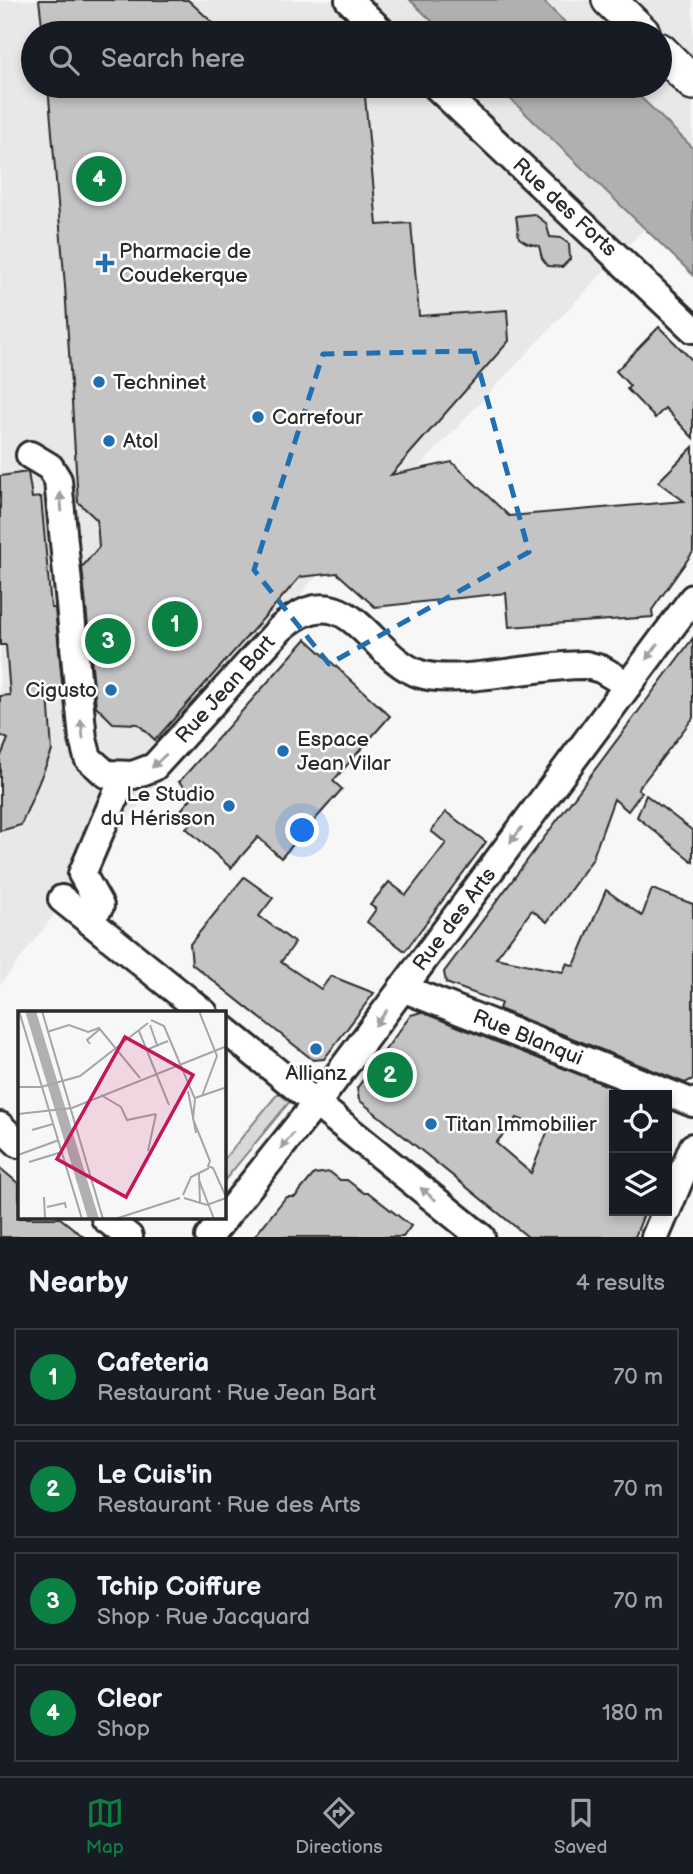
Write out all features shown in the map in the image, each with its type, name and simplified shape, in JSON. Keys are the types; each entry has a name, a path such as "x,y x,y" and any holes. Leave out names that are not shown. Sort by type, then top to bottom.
{"main road":[{"path":"609,0 631,21"},
{"path":"672,61 691,79"}],"street":[{"path":"349,0 371,21"},
{"name":"Rue des Forts","path":"449,98 693,329"},
{"path":"30,455 50,467 58,480 84,746 95,768 106,774 119,776 118,790 82,874 100,906 89,920"},
{"name":"Rue des Arts","path":"226,1216 317,1103 693,598"},
{"name":"Rue Jean Bart","path":"119,776 141,773 159,763 288,622 311,611 335,610 347,616 411,670 422,675 439,677 586,665 601,669 628,685"},
{"path":"62,899 202,1011"},
{"name":"Rue Blanqui","path":"402,988 693,1103"},
{"path":"226,1031 476,1236"},
{"path":"0,1126 18,1143"},
{"path":"0,1138 18,1150"},
{"path":"672,1198 693,1147"},
{"path":"656,1237 665,1216"},
{"path":"108,1220 129,1237"},
{"name":"Rue des Arts","path":"209,1237 223,1220"}],"highlighted area":[{"path":"474,351 529,552 329,664 254,570 323,354"}],"shaded area":[{"path":"0,0 693,0 693,275 644,229 310,583 0,985"},
{"path":"410,0 542,0 564,21 432,21"},
{"path":"509,98 641,98 693,148 693,275"},
{"path":"280,1091 295,1095 226,1179 226,1157"}],"building":[{"path":"39,0 188,0 211,21 42,21"},
{"name":"Carrefour","path":"49,98 365,98 377,225 411,223 419,316 507,310 509,341 391,475 452,462 509,516 684,501 658,482 693,447 693,552 652,610 653,617 509,627 506,593 375,607 337,573 300,577 155,740 138,724 113,723 96,706 82,567 99,547 97,520 78,502 65,286"},
{"path":"534,214 546,223 550,237 561,238 569,244 570,259 562,267 548,266 542,258 539,246 519,238 516,216"},
{"path":"659,327 693,361 693,438 665,408 655,418 627,389 630,386 616,371"},
{"path":"28,472 32,498 41,497 51,608 55,608 63,693 48,694 52,751 21,825 0,831 0,758 8,739 0,735 0,696 10,695 6,645 0,645 0,476"},
{"path":"693,638 693,718 638,789 642,792 628,811 614,799 592,860 547,922 532,910 496,958 563,972 567,963 574,966 606,890 642,916 652,889 693,904 693,1079 685,1083 499,1009 501,1003 446,983 444,972"},
{"name":"Espace Jean Vilar","path":"306,639 390,716 333,781 342,789 281,858 258,837 231,868 186,828 193,821 181,810 194,795 179,782"},
{"path":"646,795 693,831 693,862 637,817"},
{"path":"446,812 486,842 405,951 367,922 376,909 370,905 389,882 406,895 446,843 431,831"},
{"path":"244,877 273,898 259,916 295,943 281,962 321,989 331,976 374,993 324,1059 313,1060 192,964 190,944"},
{"path":"421,1012 618,1090 609,1090 609,1216 643,1216 635,1237 528,1237 359,1100 357,1088 411,1015","holes":["517,1118 548,1130 531,1173 496,1143"]},
{"path":"0,1168 18,1183 18,1220 63,1220 84,1237 0,1237"},
{"path":"330,1172 340,1180 347,1180 364,1193 369,1193 411,1226 403,1237 254,1237 286,1197 295,1197 314,1174"}],"place":[{"name":"Cleor","path":"99,179"},
{"name":"Pharmacie de Coudekerque","path":"105,263"},
{"name":"Techninet","path":"99,382"},
{"name":"Carrefour","path":"258,417"},
{"name":"Atol","path":"109,441"},
{"name":"Cafeteria","path":"175,624"},
{"name":"Tchip Coiffure","path":"108,641"},
{"name":"Cigusto","path":"111,690"},
{"name":"Espace Jean Vilar","path":"283,751"},
{"name":"Le Studio du Hérisson","path":"229,806"},
{"name":"Allianz","path":"316,1049"},
{"name":"Le Cuis'in","path":"390,1075"},
{"name":"Titan Immobilier","path":"431,1124"}]}
